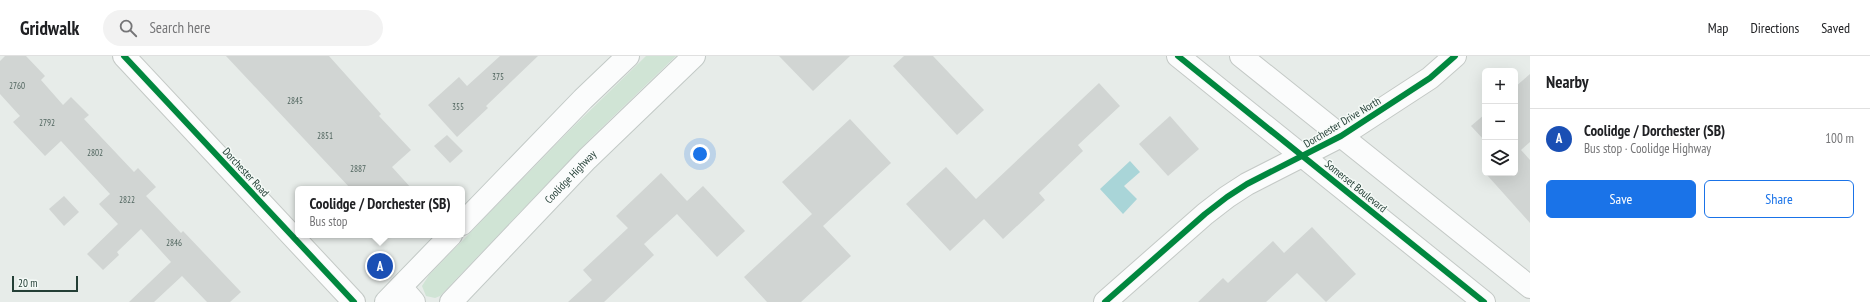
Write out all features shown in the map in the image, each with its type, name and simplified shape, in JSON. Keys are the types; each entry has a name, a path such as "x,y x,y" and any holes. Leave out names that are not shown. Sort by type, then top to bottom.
{"street":[{"name":"Dorchester Road","path":"124,56 354,302"},
{"path":"465,221 583,99 628,56"},
{"name":"Coolidge Highway","path":"451,302 587,159 694,56"},
{"name":"Somerset Boulevard","path":"1178,56 1484,302"},
{"path":"1241,56 1530,288"},
{"name":"Dorchester Drive North","path":"1105,302 1205,214 1227,197 1247,184 1303,157 1341,136 1430,78 1455,56"},
{"path":"400,297 449,238"}],"green space":[{"path":"646,56 676,56 592,137 440,296 435,298 426,296 422,286 429,275 572,128"}],"water":[{"path":"1130,161 1140,172 1124,186 1137,199 1123,214 1100,189"}],"building":[{"path":"5,56 26,56 45,76 41,80 63,105 71,97 89,115 84,119 134,172 138,168 156,187 146,196 181,233 183,231 241,292 230,302 207,302 182,276 154,302 129,302 171,262 141,229 117,252 119,255 103,270 87,254 118,224 99,204 110,194 61,141 45,156 13,122 20,116 0,94 0,61"},
{"path":"226,56 329,56 381,114 379,116 411,150 392,167 409,186 348,186"},
{"path":"500,56 538,56 486,106 488,108 457,137 428,105 459,77 467,86"},
{"path":"779,56 850,56 813,91"},
{"path":"904,56 933,56 984,110 957,135 893,66"},
{"path":"1530,74 1530,142 1521,150 1530,160 1530,223 1488,176 1518,176 1518,84"},
{"path":"1099,83 1120,106 1078,145 1083,151 1039,193 1045,200 1003,239 984,219 950,251 906,204 946,167 976,199"},
{"path":"1170,116 1199,149 1168,176 1139,144"},
{"path":"1482,117 1482,138 1471,126"},
{"path":"850,119 891,163 823,226 851,256 801,302 767,302 744,277 812,214 782,182"},
{"path":"447,135 463,151 450,163 434,146"},
{"path":"661,173 687,201 703,186 745,231 717,257 677,214 644,244 654,255 604,302 568,302 592,280 583,270 628,228 616,216"},
{"path":"64,196 79,212 64,226 49,209"},
{"path":"1312,227 1356,274 1326,302 1297,273 1266,302 1198,302 1223,278 1228,283 1273,241 1284,253"}],"cycle path":[{"path":"124,56 354,302"},
{"path":"1178,56 1484,302"},
{"path":"1105,302 1205,214 1227,197 1247,184 1341,136 1430,78 1455,56"}],"place":[{"name":"Coolidge / Dorchester (SB)","path":"380,266"}]}
